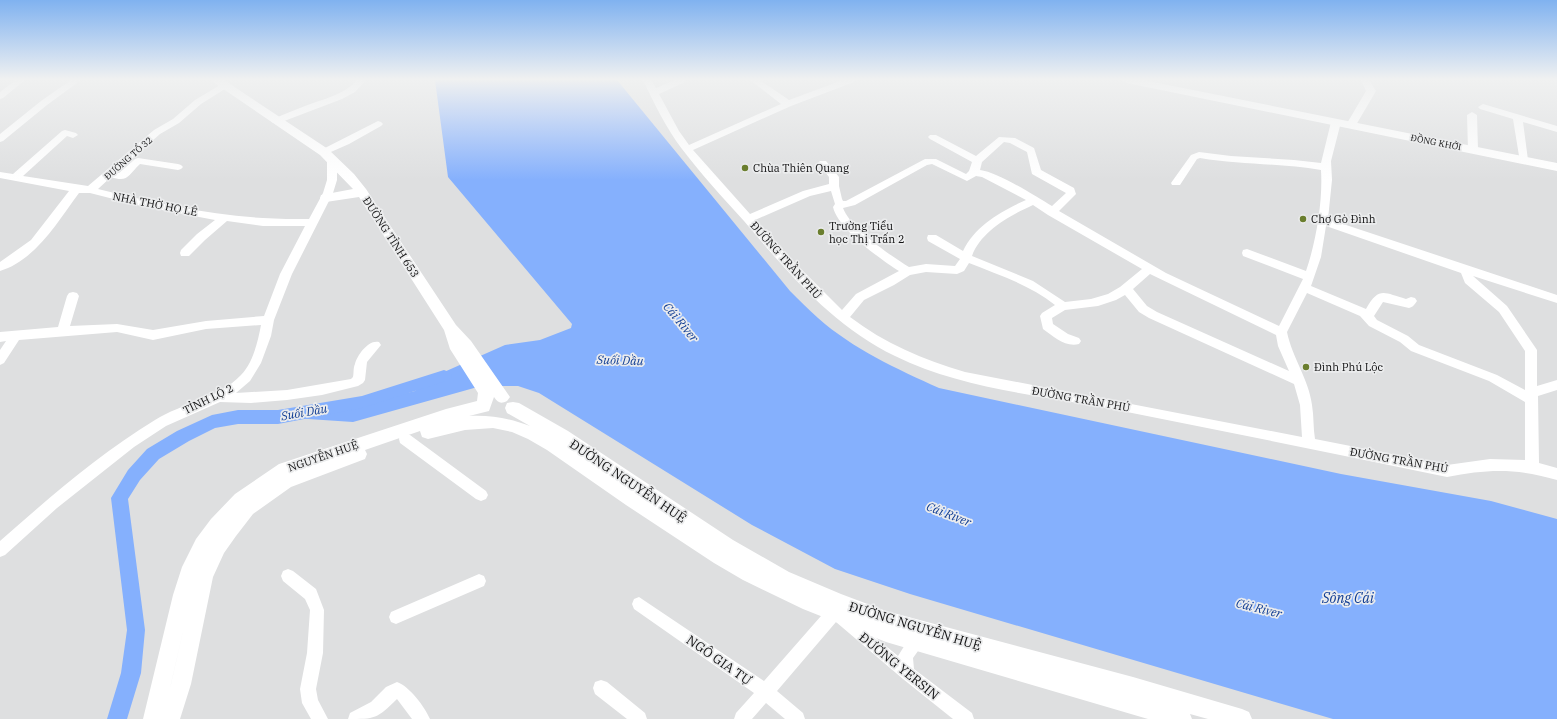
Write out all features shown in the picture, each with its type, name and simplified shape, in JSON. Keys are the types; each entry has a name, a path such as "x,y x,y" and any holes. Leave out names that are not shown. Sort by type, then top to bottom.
{"main road":[{"path":"265,114 328,155"},
{"name":"ĐỒNG KHỞI","path":"1294,114 1557,167"},
{"name":"ĐƯỜNG TỈNH 653","path":"328,155 362,192 451,329 462,347 486,395 483,416 494,422"},
{"path":"326,198 362,192"},
{"name":"NGUYỄN HUỆ","path":"170,719 181,684 204,577 218,546 247,509 285,482 347,453 446,416 486,395 494,396 508,403"},
{"path":"494,422 503,422 513,416 508,403"},
{"name":"ĐƯỜNG NGUYỄN HUỆ","path":"508,403 562,436 637,495 749,574 778,589 836,607 1133,687 1242,719"},
{"name":"NGUYỄN HUỆ","path":"153,719 182,595 191,567 202,545 217,525 241,499 286,469 405,439 439,428 465,422 494,422"},
{"name":"ĐƯỜNG NGUYỄN HUỆ","path":"494,422 513,426 534,434 637,495"},
{"name":"ĐƯỜNG NGUYỄN HUỆ","path":"836,607 886,633 1141,712 1182,719"},
{"path":"1133,687 1141,712"}],"street":[{"path":"0,139 31,114"},
{"name":"ĐƯỜNG TỔ 32","path":"90,190 157,132 176,121 185,114"},
{"path":"276,121 293,114"},
{"name":"ĐƯỜNG TRẦN PHÚ","path":"664,114 687,149 808,286 831,308 856,328 900,352 935,368 965,377 1118,405 1447,471 1495,463 1510,463 1532,466 1557,474"},
{"path":"687,149 767,114"},
{"path":"1351,125 1358,114"},
{"path":"1504,114 1557,129"},
{"path":"1472,115 1473,150"},
{"path":"1518,118 1523,160"},
{"path":"1309,444 1306,404 1299,381 1289,359 1281,332 1307,282 1316,257 1326,188 1326,167 1336,122"},
{"path":"328,155 346,142 378,124"},
{"path":"15,178 65,133 73,135"},
{"path":"933,137 977,161"},
{"path":"840,204 844,205 850,203 925,162 933,161 964,178 969,177 974,173 977,161 1004,139 1012,140 1029,148 1031,150 1036,172 1068,188 1071,192 1071,194 1052,212"},
{"name":"TỈNH LỘ 2","path":"2,544 129,443 162,422 219,397 234,388 246,378 252,369 265,336 268,320 286,274 326,198 332,180 328,155"},
{"path":"1176,182 1194,157 1199,155 1237,160 1326,167"},
{"path":"110,173 121,177 138,161 178,167"},
{"path":"823,163 834,177 834,187 840,204 838,207 839,212 859,234 878,251 907,271"},
{"path":"974,173 984,174 994,179 1149,269 1281,332"},
{"name":"NHÀ THỜ HỌ LÊ","path":"0,175 76,189 90,190 141,203 226,217 263,222 312,223"},
{"path":"749,219 795,198 828,186 834,187"},
{"path":"0,267 17,257 35,243 76,189"},
{"path":"843,317 860,296 890,282 907,271 926,268 957,270 963,265 965,257 971,246 989,226 1033,201"},
{"path":"185,253 201,237 226,217"},
{"path":"1322,221 1557,299"},
{"path":"932,238 965,257 1030,284 1047,293 1063,306"},
{"path":"1246,253 1307,282 1368,315 1373,323 1404,339 1415,348 1493,378 1532,396 1557,385"},
{"path":"1075,341 1064,338 1047,326 1046,316 1063,306 1085,305 1118,294 1149,269"},
{"path":"1466,270 1468,280 1503,309 1530,345 1532,354 1532,466"},
{"path":"1125,288 1143,309 1153,315 1299,381"},
{"path":"63,331 73,296"},
{"path":"1368,315 1372,312 1378,298 1380,297 1386,297 1405,304 1409,304 1411,301"},
{"path":"0,337 118,328 154,334 206,325 268,320"},
{"path":"0,360 16,335"},
{"path":"219,397 236,398 275,395 326,389 354,383 360,377 359,368 363,358 375,345"},
{"path":"405,439 481,495"},
{"path":"288,576 311,594 317,610 315,653 308,689 310,703 320,719"},
{"path":"396,618 479,581"},
{"name":"NGÔ GIA TỰ","path":"639,604 766,692 798,719"},
{"path":"742,719 836,607"},
{"name":"ĐƯỜNG YERSIN","path":"836,607 908,674 966,719"},
{"path":"908,674 904,663 905,658 913,645 921,643"},
{"path":"601,688 640,719"},
{"path":"356,719 377,708 397,690 400,691 422,719"}],"water":[{"name":"Sông Cái","path":"439,114 645,114 790,291 807,308 832,329 861,349 891,366 939,388 1341,474 1491,501 1557,519 1557,719 1333,719 910,594 835,569 752,525 539,393 518,386 474,388 353,422 278,417 357,405 415,391 426,380 505,345 540,340 571,328 572,324 448,177"}],"waterway":[{"name":"Suối Dầu","path":"117,719 131,673 136,630 119,498 134,475 153,454 183,436 212,422 238,417 278,417 362,402 444,376"}],"place":[{"name":"Chùa Thiên Quang","path":"745,168"},
{"name":"Chợ Gò Đình","path":"1303,219"},
{"name":"Trường Tiểu học Thị Trấn 2","path":"821,232"},
{"name":"Đình Phú Lộc","path":"1306,367"}],"water label":[{"name":"Cái River","path":"681,322"},
{"name":"Cái River","path":"949,514"},
{"name":"Cái River","path":"1259,608"}]}
